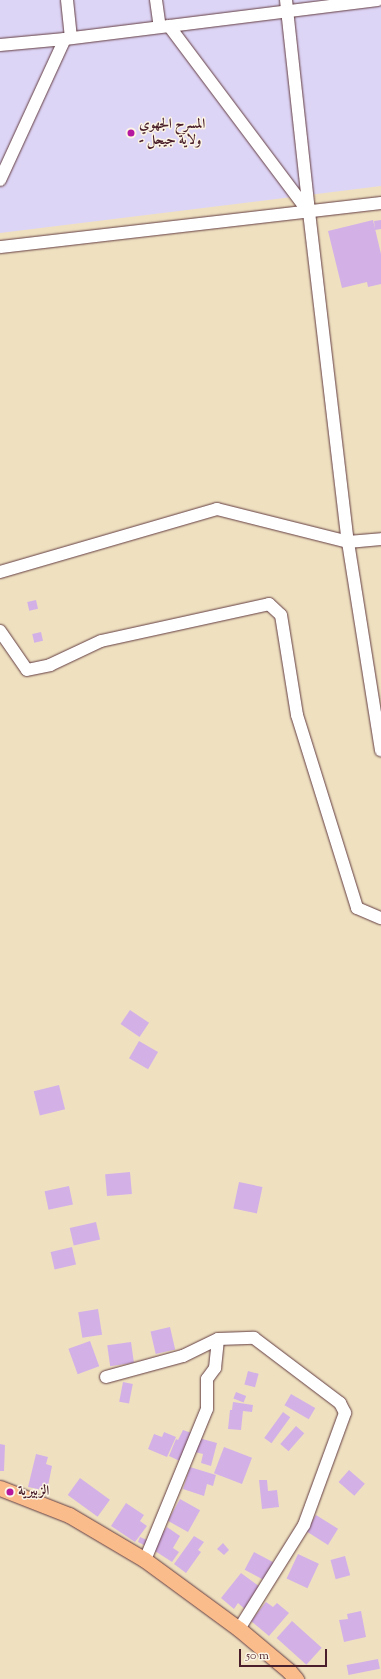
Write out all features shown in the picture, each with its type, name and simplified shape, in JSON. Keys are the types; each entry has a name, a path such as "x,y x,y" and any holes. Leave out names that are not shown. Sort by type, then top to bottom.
{"main road":[{"path":"0,1488 69,1515 145,1560 239,1629 289,1671 296,1679"}],"street":[{"path":"0,180 68,38 67,0"},
{"path":"156,0 164,26 309,212"},
{"path":"286,0 309,212 348,542 381,750"},
{"path":"0,44 68,38 378,0"},
{"path":"0,247 381,203"},
{"path":"0,572 217,509 348,542 381,539"},
{"path":"0,631 26,670 50,665 100,641 269,604 281,615 297,715 357,908 381,918"},
{"path":"106,1377 183,1356 218,1339 254,1338 340,1403 345,1413 304,1525 239,1629"},
{"path":"145,1560 207,1410 208,1379 215,1368 218,1339"}],"shaded area":[{"path":"0,0 381,0 381,186 0,233"}],"building":[{"path":"373,220 381,254 381,284 368,287 367,282 342,288 328,231"},
{"path":"381,220 381,229 375,230 374,221"},
{"path":"36,600 38,609 29,611 27,602"},
{"path":"41,632 43,641 34,643 32,634"},
{"path":"130,1010 149,1023 140,1037 120,1024"},
{"path":"139,1041 158,1052 148,1069 129,1058"},
{"path":"59,1085 65,1109 40,1116 34,1091"},
{"path":"130,1172 132,1194 107,1196 105,1174"},
{"path":"239,1182 262,1187 257,1213 233,1208"},
{"path":"69,1186 73,1205 48,1210 45,1191"},
{"path":"96,1222 100,1240 74,1246 70,1228"},
{"path":"72,1247 76,1265 55,1269 51,1252"},
{"path":"98,1309 102,1335 82,1338 78,1312"},
{"path":"170,1327 175,1349 156,1354 151,1331"},
{"path":"90,1341 99,1366 78,1374 68,1349"},
{"path":"131,1342 134,1363 110,1366 107,1345"},
{"path":"248,1371 259,1374 255,1387 244,1385"},
{"path":"123,1382 133,1384 129,1404 119,1402"},
{"path":"236,1392 246,1396 244,1403 233,1398"},
{"path":"291,1394 315,1408 309,1419 285,1405"},
{"path":"233,1402 253,1405 252,1412 243,1411 241,1430 228,1429 230,1410 232,1410"},
{"path":"283,1412 290,1417 271,1443 264,1438"},
{"path":"296,1426 304,1433 289,1451 280,1444"},
{"path":"183,1430 194,1434 182,1462 169,1456 176,1439 178,1440"},
{"path":"164,1432 176,1437 167,1457 148,1449 154,1434 162,1437"},
{"path":"199,1438 217,1443 211,1466 201,1463 203,1454 195,1452"},
{"path":"0,1444 5,1445 4,1471 0,1471"},
{"path":"224,1447 252,1458 242,1484 214,1473"},
{"path":"36,1454 48,1457 46,1464 52,1466 47,1491 28,1487"},
{"path":"190,1467 216,1475 213,1486 207,1484 204,1496 183,1489"},
{"path":"349,1470 365,1484 354,1496 339,1482"},
{"path":"80,1478 110,1500 98,1517 68,1495"},
{"path":"259,1480 267,1480 268,1491 277,1490 279,1507 262,1509"},
{"path":"180,1499 200,1510 188,1532 168,1521"},
{"path":"126,1503 144,1515 140,1521 147,1526 135,1542 111,1526"},
{"path":"316,1515 338,1529 328,1545 306,1531"},
{"path":"167,1527 180,1536 173,1548 179,1552 172,1562 152,1549"},
{"path":"194,1536 204,1542 198,1550 201,1552 186,1573 174,1564"},
{"path":"140,1537 149,1541 146,1546 138,1542"},
{"path":"223,1543 229,1550 224,1555 217,1549"},
{"path":"254,1552 275,1563 266,1581 245,1570"},
{"path":"298,1554 319,1564 307,1588 287,1578"},
{"path":"345,1556 350,1575 336,1579 331,1560"},
{"path":"241,1573 260,1587 247,1611 238,1603 234,1609 221,1598"},
{"path":"266,1602 273,1607 277,1603 289,1613 269,1636 251,1621"},
{"path":"361,1611 366,1637 344,1642 339,1620 348,1619 347,1614"},
{"path":"292,1621 322,1648 306,1665 277,1638"},
{"path":"378,1659 380,1669 348,1675 347,1665"}],"place":[{"name":"المسرح الجهوي - ولاية جيجل","path":"131,133"},
{"name":"الزبيرية","path":"10,1492"}]}
